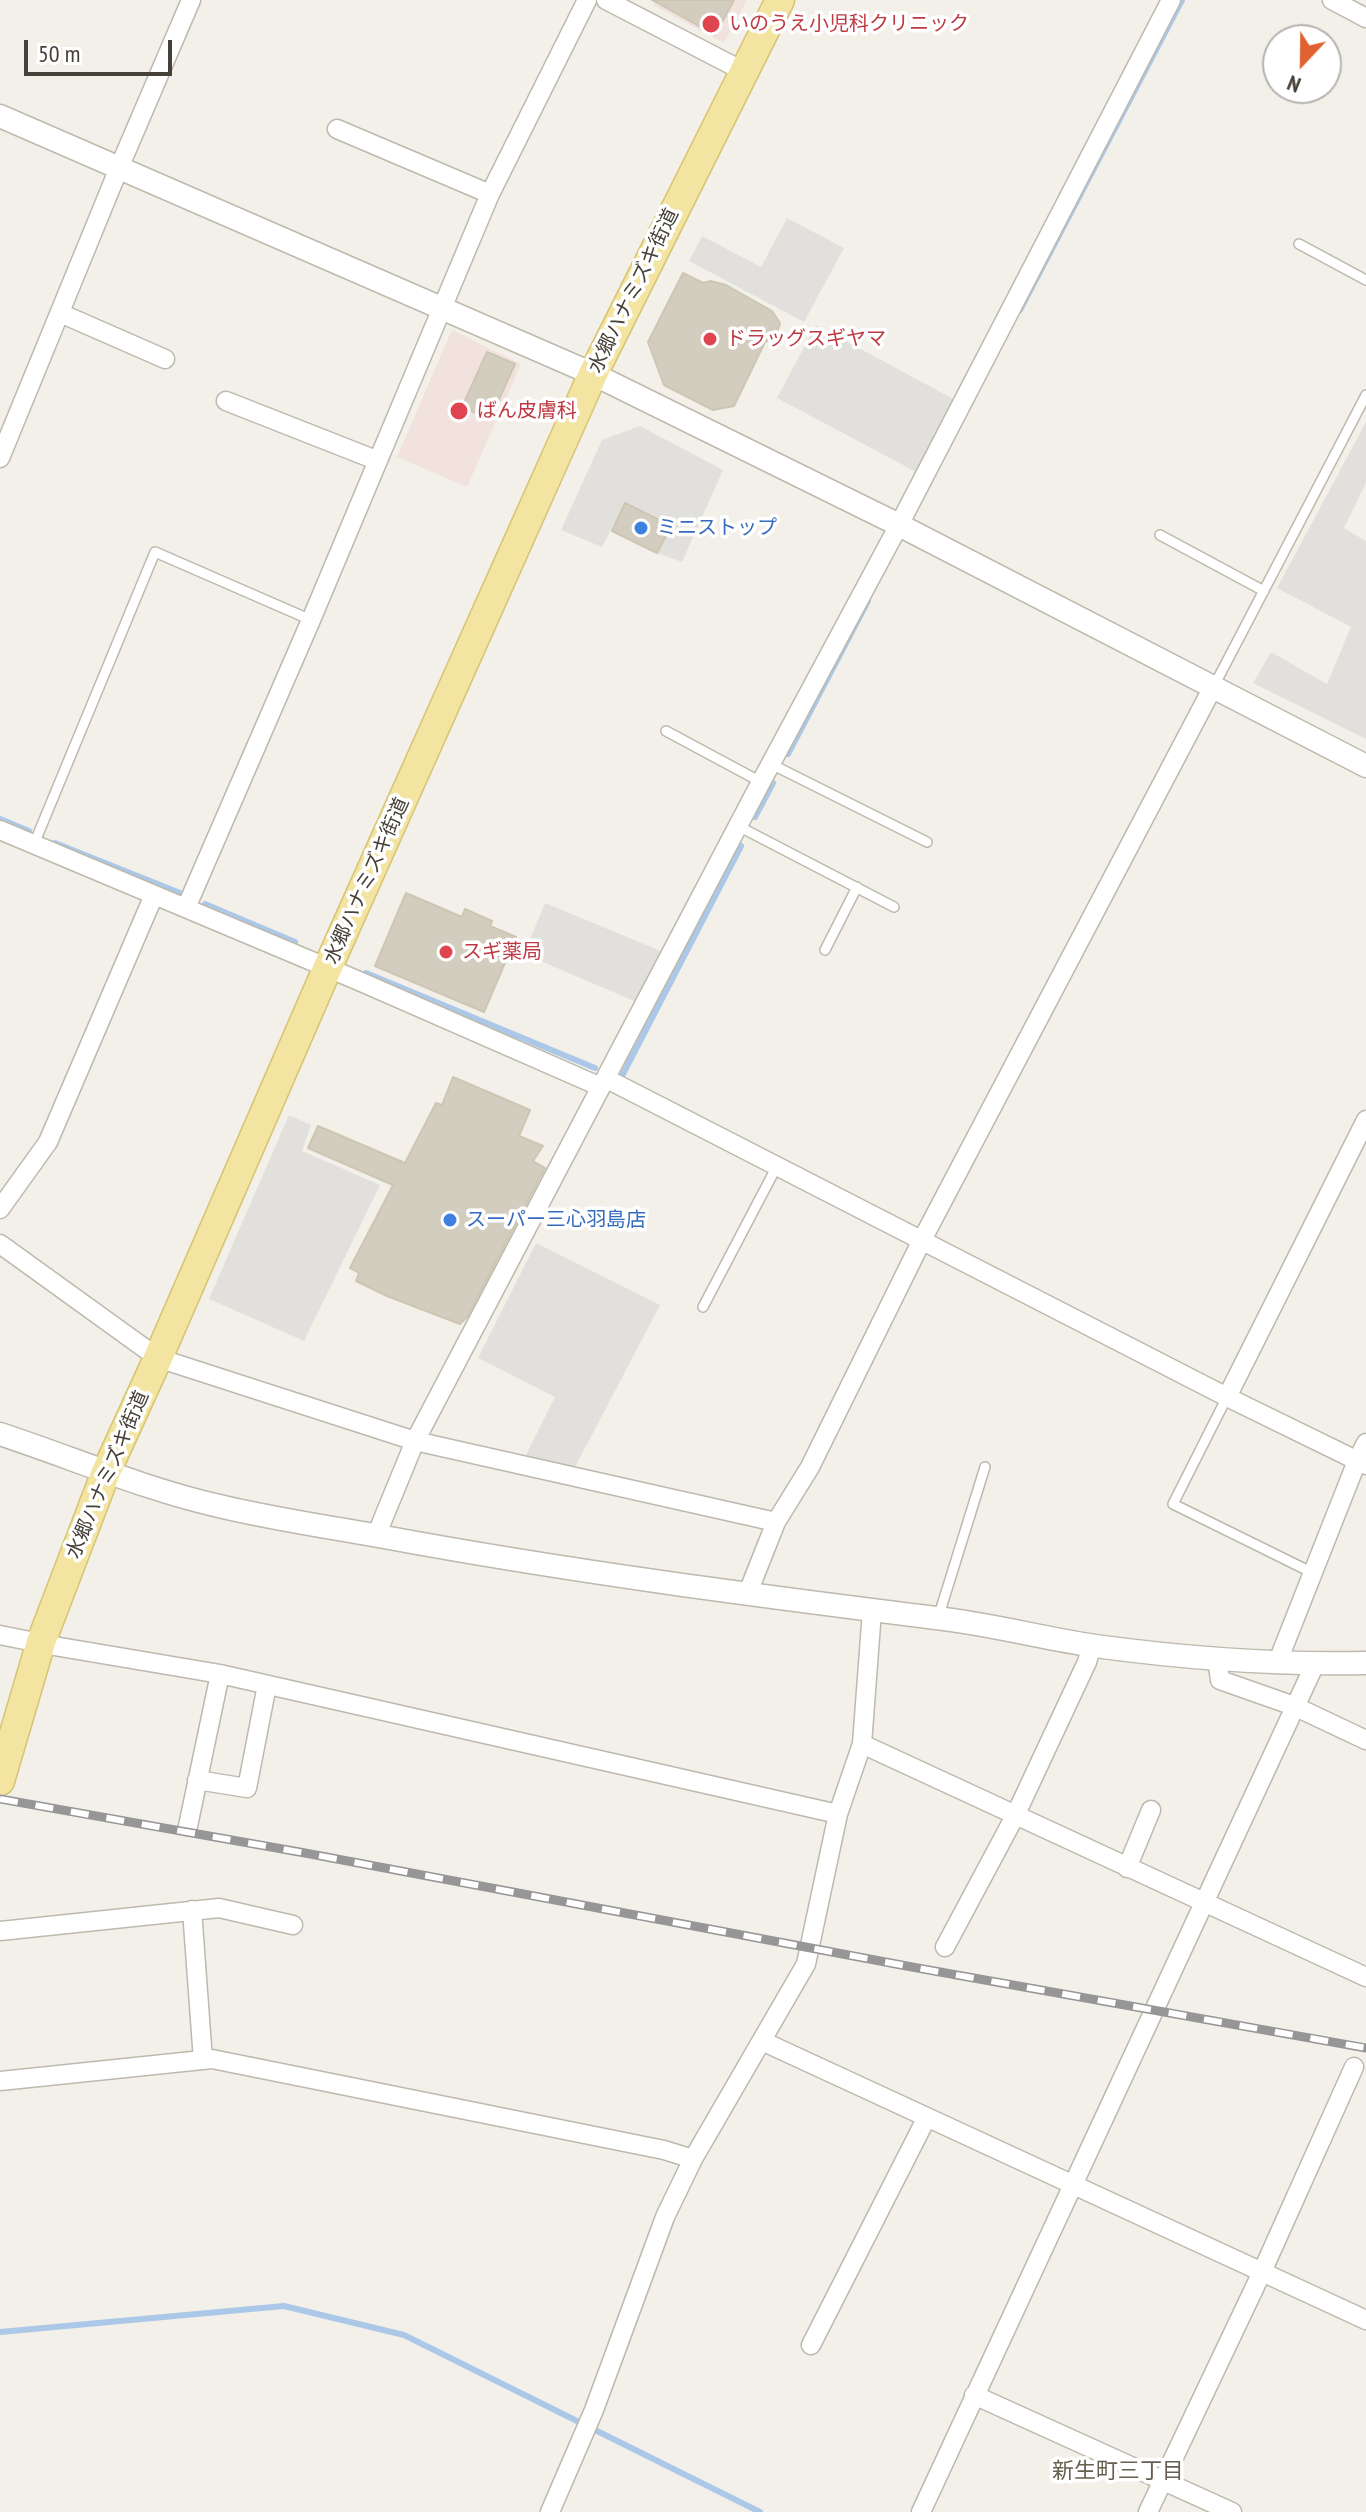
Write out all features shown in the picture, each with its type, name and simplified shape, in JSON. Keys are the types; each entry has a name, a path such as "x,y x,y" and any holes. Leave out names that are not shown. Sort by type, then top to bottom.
{"main road":[{"name":"水郷ハナミズキ街道","path":"0,1781 41,1642 106,1472 593,374 780,0"}],"street":[{"path":"0,458 191,0"},
{"path":"186,908 490,194 587,0"},
{"path":"606,0 743,71"},
{"path":"376,1536 415,1441 899,525 1171,0"},
{"path":"1332,0 1366,18"},
{"path":"0,116 593,374 899,525 1366,766"},
{"path":"337,129 490,194"},
{"path":"60,313 165,359"},
{"path":"226,401 376,460"},
{"path":"747,1595 776,1522 810,1467 922,1240 1213,687"},
{"path":"0,830 604,1083 777,1166 1361,1463"},
{"path":"0,1209 48,1142 154,895"},
{"path":"1227,1397 1366,1120"},
{"path":"0,1244 158,1358 415,1441 776,1522"},
{"path":"0,1434 215,1506 476,1554 747,1595 938,1618 1092,1645 1217,1659 1366,1663"},
{"path":"1278,1661 1361,1463 1366,1443"},
{"path":"550,2512 594,2410 665,2217 693,2159 806,1964 838,1814 862,1744 872,1611"},
{"path":"0,1635 220,1674 838,1814"},
{"path":"945,1947 1015,1816 1087,1662 1092,1645"},
{"path":"1217,1659 1220,1680 1294,1706 1366,1740"},
{"path":"921,2512 1315,1664"},
{"path":"188,1826 220,1674"},
{"path":"197,1780 247,1788 267,1685"},
{"path":"862,1744 1366,1977"},
{"path":"1127,1868 1151,1810"},
{"path":"0,1931 219,1908 293,1925"},
{"path":"192,1910 203,2060"},
{"path":"762,2041 1366,2320"},
{"path":"0,2081 212,2059 664,2150 693,2159"},
{"path":"1148,2512 1262,2272 1354,2067"},
{"path":"811,2345 927,2117"},
{"path":"974,2395 1232,2512"}],"lane":[{"path":"1299,244 1366,280"},
{"path":"1213,687 1366,395"},
{"path":"1160,535 1264,591"},
{"path":"34,844 155,552 311,620"},
{"path":"666,731 761,782"},
{"path":"771,764 927,842"},
{"path":"738,826 894,907"},
{"path":"825,950 857,887"},
{"path":"703,1307 777,1166"},
{"path":"1227,1397 1173,1504 1313,1573"},
{"path":"938,1618 985,1467"}],"shaded area":[{"name":"いのうえ小児科クリニック","path":"656,0 747,0 724,43 653,5"},
{"path":"787,218 844,248 804,322 689,261 702,236 761,267"},
{"path":"816,325 959,402 920,474 777,398"},
{"name":"ばん皮膚科","path":"452,330 521,364 467,487 397,457"},
{"path":"1366,422 1366,483 1344,528 1366,541 1366,739 1253,683 1271,652 1327,684 1351,627 1277,588"},
{"path":"640,426 723,470 682,562 657,553 670,526 625,503 602,547 561,530 602,440"},
{"path":"545,903 668,954 639,1003 524,954"},
{"path":"289,1115 311,1125 302,1151 380,1185 304,1341 209,1299"},
{"path":"536,1243 660,1305 573,1471 524,1459 555,1397 478,1358"}],"building":[{"name":"いのうえ小児科クリニック","path":"652,0 734,0 715,35"},
{"name":"ドラッグスギヤマ","path":"683,273 703,283 711,281 726,285 772,311 780,323 776,336 765,342 734,406 713,410 664,385 648,342"},
{"path":"487,352 515,364 490,419 462,407"},
{"name":"ミニストップ","path":"625,503 671,526 657,553 612,531"},
{"name":"スギ薬局","path":"406,893 462,917 465,909 492,921 490,926 516,937 484,1012 375,966"},
{"name":"スーパー三心羽島店","path":"453,1077 530,1110 519,1136 543,1146 533,1161 545,1168 467,1317 460,1324 356,1281 359,1273 350,1268 393,1185 308,1148 318,1126 405,1163 436,1103 442,1105"}],"waterway":[{"path":"1020,310 1182,0"},
{"path":"788,754 868,601"},
{"path":"755,817 773,783"},
{"path":"0,819 29,831"},
{"path":"55,843 180,893"},
{"path":"623,1074 741,846"},
{"path":"205,904 295,942"},
{"path":"366,973 595,1068"},
{"path":"0,2332 284,2306 404,2335 760,2512"}],"railway":[{"path":"0,1799 1366,2048"}],"place":[{"name":"いのうえ小児科クリニック","path":"711,24"},
{"name":"ドラッグスギヤマ","path":"710,339"},
{"name":"ばん皮膚科","path":"459,411"},
{"name":"ミニストップ","path":"641,528"},
{"name":"スギ薬局","path":"446,952"},
{"name":"スーパー三心羽島店","path":"450,1220"}],"district":[{"name":"新生町三丁目","path":"1118,2472"}]}
